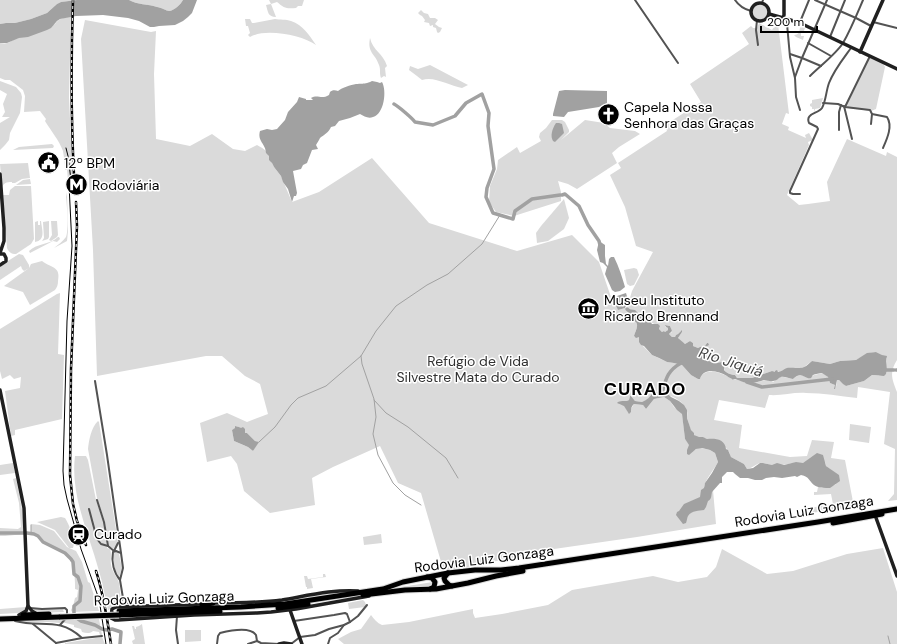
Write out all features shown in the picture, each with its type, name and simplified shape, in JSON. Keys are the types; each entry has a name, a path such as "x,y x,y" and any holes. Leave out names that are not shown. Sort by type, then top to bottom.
{"highway":[{"name":"Rodovia Luiz Gonzaga","path":"0,619 118,611 266,606 285,604 366,592 403,582 448,573 519,568 897,509"},
{"name":"Rodovia Luiz Gonzaga","path":"118,611 195,612 271,609 385,592 436,589 521,571 897,512"},
{"path":"448,573 444,578 445,581 449,585 454,586"},
{"path":"427,577 432,578 436,584 434,587 427,590"},
{"path":"184,608 213,603"},
{"path":"195,612 212,615"},
{"name":"Rodovia Luiz Gonzaga","path":"0,616 21,617 37,614 60,615"},
{"path":"0,623 15,621 21,617"}],"street":[{"path":"635,0 678,63"},
{"path":"735,0 738,5 751,11"},
{"path":"784,0 784,18 795,78 796,97 800,110"},
{"path":"800,24 809,0"},
{"path":"815,0 872,24 897,28"},
{"path":"795,78 808,43 827,0"},
{"path":"830,37 845,0"},
{"path":"810,76 842,44 856,18 863,0"},
{"path":"860,52 883,0"},
{"path":"769,12 764,20 757,20 752,16 751,11 754,5 762,1 767,6 769,12 830,37 897,69"},
{"path":"779,15 784,10"},
{"path":"769,12 784,18"},
{"path":"757,20 756,30 758,45"},
{"path":"808,43 831,56"},
{"path":"800,194 792,194 790,191 818,129 809,123 808,118 820,110 829,83 851,48"},
{"path":"790,54 821,66"},
{"path":"852,139 845,106 870,56"},
{"path":"823,103 834,103 870,110 872,114 872,124"},
{"path":"839,130 841,105"},
{"path":"872,114 885,116 889,120 889,133 883,148"},
{"path":"0,174 4,241 0,253 4,254 6,258 6,261 0,265"},
{"path":"1,190 4,186"},
{"path":"95,381 123,568 120,580 123,598 134,606"},
{"path":"0,390 23,503 29,607 21,617"},
{"path":"97,500 104,522 108,546"},
{"path":"89,509 97,538 101,544 121,553"},
{"path":"875,515 897,576"},
{"path":"119,542 112,557 116,576 120,580"},
{"path":"366,592 346,590 311,593 280,600 134,606 118,611 113,608 111,612 112,618 115,620 257,613 290,610 357,599 385,592"},
{"path":"118,611 123,598"},
{"path":"248,644 258,641 260,643 268,644 291,644 300,638 315,635 350,622 358,616 367,605"},
{"path":"29,607 37,614"},
{"path":"29,607 42,609 65,608 67,610 67,616 60,625"},
{"path":"290,610 302,644"},
{"path":"294,621 346,613 350,622"},
{"path":"177,616 176,630 178,644"},
{"path":"15,621 60,625 71,630 82,638"},
{"path":"32,623 56,643 102,636"},
{"path":"328,644 330,638 338,633 344,625"},
{"path":"217,644 220,633 240,629 255,633 258,641"}],"green space":[{"path":"0,0 77,0 61,2 47,13 31,19 15,23 0,24"},
{"path":"129,0 183,0 177,7 169,11 158,7 135,3"},
{"path":"269,0 304,0 302,6 287,8 283,7 277,2 271,4"},
{"path":"271,4 276,17 271,16 268,12 266,5"},
{"path":"760,4 766,6 768,12 766,18 760,20 754,18 752,12 754,6"},
{"path":"421,10 428,14 430,18 435,18 438,20 435,24 442,28 440,32 437,32 433,25 430,26 429,23 424,22 425,20 418,13"},
{"path":"71,16 69,97 73,180 68,180 67,170 65,170 63,151 45,121 46,119 40,111 24,112 25,96 23,90 10,80 0,78 0,43 8,43 55,24 62,18"},
{"path":"245,19 250,19 252,23 275,19 291,21 302,28 316,45 302,38 283,34 265,33 250,37 248,35 250,33 248,26 246,26"},
{"name":"Refúgio de Vida Silvestre Mata do Curado","path":"85,20 151,32 156,31 154,74 156,139 190,146 212,134 233,149 245,151 257,145 267,152 274,167 281,176 292,202 319,192 372,158 429,223 517,251 572,235 599,262 614,306 616,306 618,310 625,308 634,314 635,317 633,320 637,325 634,336 639,337 642,345 652,355 667,362 682,365 691,375 698,379 700,379 705,373 712,372 720,373 731,379 745,383 767,381 773,382 780,377 793,379 797,376 805,376 809,378 823,373 828,377 830,383 836,387 837,380 846,386 864,381 872,375 879,376 886,374 887,358 876,352 869,353 856,360 840,361 830,364 812,361 802,368 790,368 781,372 776,371 775,373 772,371 752,378 737,378 735,375 726,372 722,362 715,363 706,360 704,350 707,343 705,346 698,348 693,346 693,343 690,341 685,344 678,338 682,332 681,331 675,337 672,337 669,334 672,332 670,326 666,325 665,327 668,328 668,330 662,332 659,329 660,327 645,319 642,314 627,308 632,291 653,252 636,246 625,207 610,175 621,168 618,163 667,131 665,125 701,102 690,84 749,44 742,33 751,26 753,28 757,28 759,23 772,30 778,24 789,114 786,113 782,124 789,127 788,130 806,138 805,135 809,133 813,140 808,142 809,145 787,195 799,205 830,201 827,182 847,139 886,156 887,152 897,157 897,360 894,365 892,376 897,392 897,500 888,501 894,494 895,449 884,444 890,392 858,387 857,398 812,393 769,395 765,408 719,400 714,420 742,425 739,448 790,457 807,456 812,440 834,442 831,458 845,460 854,507 811,513 810,508 833,504 831,494 814,495 814,492 817,492 818,487 835,485 837,482 835,473 826,466 825,462 809,459 803,463 783,465 762,463 747,469 744,464 731,457 726,448 711,439 697,437 694,435 687,418 687,410 681,402 667,395 654,392 648,399 642,402 635,401 630,396 629,400 619,404 624,405 630,413 634,404 643,405 646,409 654,399 664,397 682,413 685,439 693,451 701,448 715,453 718,462 706,480 704,487 713,490 716,524 554,549 444,572 421,493 398,483 380,446 312,478 315,505 270,513 244,491 237,464 231,456 207,462 200,423 227,413 247,422 268,414 260,384 245,376 222,356 206,356 97,376 93,250 81,39","holes":["235,426 239,427 258,442 253,451 248,447 234,441 232,430 236,428"]},
{"path":"800,26 805,28 801,33 801,36 804,36 803,40 794,35 799,32"},
{"path":"370,38 373,46 383,58 387,66 385,68 386,77 384,76 381,78 379,65 370,50"},
{"path":"870,56 882,62 885,67 876,109 871,111 848,108 847,105"},
{"path":"430,65 468,85 462,88 432,79 422,80 409,70 410,66 418,69"},
{"path":"0,81 16,87 21,93 22,97 20,113 10,133 9,140 0,150 0,123 10,117 2,117 5,112 3,104 7,94 0,90"},
{"path":"823,98 820,108 815,109 815,112 810,106 812,100"},
{"path":"552,120 562,120 565,122 569,130 569,132 561,140 585,120 604,123 610,128 635,131 640,134 612,153 617,163 577,189 558,181 561,192 561,201 514,216 496,212 489,202 490,186 497,169 498,160 517,147 520,153 541,141 539,137 540,133"},
{"path":"52,144 54,146 53,148 13,150 19,147"},
{"path":"28,163 30,178 22,179 15,183 7,183 2,187 0,164"},
{"path":"30,179 31,184 16,185 23,180"},
{"path":"15,186 31,186 34,239 31,244 16,254 13,254 7,248 3,195 9,195 10,190"},
{"path":"67,192 68,213 66,197"},
{"path":"564,199 569,218 564,229 548,241 537,243 536,233"},
{"path":"38,221 38,225 40,225 41,221 42,237 35,242 35,222"},
{"path":"49,221 49,237 48,239 42,241 44,238 43,222"},
{"path":"51,221 57,221 58,235 51,241 49,240 52,235"},
{"path":"68,221 67,241 54,248 60,243 66,237"},
{"path":"58,237 60,239 57,242 53,241 30,253 29,251 32,248 55,240"},
{"path":"19,254 23,255 29,265 29,268 24,271 21,266 0,280 0,266"},
{"path":"42,261 57,270 59,276 58,285 55,290 30,305 23,292 4,286 29,268 31,264"},
{"path":"634,268 637,269 639,275 634,285 630,286 627,284 624,270"},
{"path":"60,293 58,354 64,355 62,419 15,430 15,435 11,436 5,391 20,388 21,377 14,379 10,375 2,379 0,371 0,329"},
{"path":"98,421 118,542 114,549 108,546 105,522 97,498 88,449 92,431"},
{"path":"850,424 871,427 869,443 849,440"},
{"path":"75,456 86,456 88,460 96,500 104,523 107,548 111,551 111,567 119,584 121,599 117,605 111,607 109,610 81,514 75,485"},
{"path":"13,463 15,473 0,475 0,465"},
{"path":"16,478 25,534 0,536 0,528 18,529 21,527 19,503 13,479"},
{"path":"61,517 65,518 70,528 74,541 73,548 69,548 55,530 37,522"},
{"path":"31,524 40,525 54,531 67,547 76,551 82,562 99,611 72,612 71,610 75,598 77,597 78,590 75,589 74,564 62,551 43,542 38,536 31,534"},
{"path":"381,534 382,543 364,545 363,537"},
{"path":"883,548 897,592 897,644 344,644 338,639 351,632 361,629 371,615 382,625 409,622 473,609 475,618 548,605 572,590 653,576 678,582 707,577 716,567 722,549 767,574 793,571 847,554"},
{"path":"115,552 118,552 119,554 122,568 119,578 113,561"},
{"path":"323,574 325,574 326,577 311,579 313,588 307,589 304,576 307,576 308,579 323,577"},
{"path":"433,582 430,588 382,590"},
{"path":"363,600 366,605 365,607 349,609 348,603"},
{"path":"26,607 24,611 18,613 0,614 0,609"},
{"path":"31,608 62,608 64,612 39,613"},
{"path":"99,619 102,635 100,635 99,632 93,631 89,633 82,632 81,629 74,627 74,625 61,622 21,622 21,620"},
{"path":"142,624 145,644 133,644 132,641 135,639 132,626 136,629 136,627"},
{"path":"185,630 201,630 201,641 185,642"},
{"path":"102,637 105,644 65,644 65,643"}],"shaded area":[{"path":"77,0 129,0 135,3 158,7 169,11 177,7 183,0 197,0 192,13 183,21 175,25 150,27 139,21 128,18 103,15 76,16 60,19 51,28 28,37 19,38 7,43 0,43 0,24 15,23 31,19 47,13 61,2"},
{"path":"372,81 382,82 384,86 384,102 380,112 371,118 360,114 339,121 320,138 316,145 318,149 312,150 307,163 303,165 301,169 293,171 297,193 292,202 288,189 281,176 269,160 269,156 266,153 259,134 260,131 277,129 285,120 288,112 297,102 299,97 306,100 313,100 311,98 326,96 335,90 338,91 352,85"},
{"path":"559,91 607,91 607,103 599,107 568,112 564,117 553,116"},
{"path":"556,123 562,124 564,133 555,142 552,139 552,135"},
{"path":"599,241 605,245 606,264 608,266 609,259 614,257 617,264 625,287 620,291 615,292 612,290 605,274 607,267 600,262 597,250"},
{"path":"626,293 628,300 625,308 618,310 615,304 617,296"},
{"name":"Rio Jiquiá","path":"627,309 635,310 652,324 658,324 660,326 659,329 662,332 668,330 665,325 670,326 672,331 669,334 672,337 675,337 682,330 678,338 685,344 690,341 693,343 693,346 698,348 705,346 708,343 709,345 705,347 703,351 708,357 706,360 715,363 722,362 724,365 724,370 729,374 735,375 737,378 752,378 772,371 775,372 777,370 778,372 786,368 802,368 812,361 830,364 840,361 856,360 867,353 876,352 887,356 887,370 884,376 872,375 864,381 846,386 837,380 835,389 835,385 830,383 828,377 822,373 813,375 811,378 799,375 793,379 780,377 774,381 764,380 754,383 745,383 732,379 723,374 708,371 702,375 700,379 698,379 691,375 682,365 667,362 652,355 644,346 641,345 639,342 639,337 636,338 634,336 637,325 636,322 633,321 634,314"},
{"path":"653,392 660,392 669,395 684,405 687,410 687,418 691,430 694,435 722,441 731,457 744,464 747,469 753,468 760,463 772,465 777,463 784,465 796,462 803,463 817,453 823,455 826,466 839,475 840,481 830,488 824,488 816,486 801,475 797,477 774,477 755,480 740,478 733,472 727,472 722,477 722,483 720,483 712,492 711,498 704,510 691,513 688,516 686,523 683,524 676,515 677,512 684,504 700,497 701,490 704,488 705,483 718,462 715,453 710,450 702,448 696,449 689,455 687,454 689,445 685,439 682,414 670,401 664,397 654,399 646,409 643,405 634,404 629,414 624,406 617,403 619,401 629,400 630,396 635,401 642,402"},
{"path":"235,426 241,428 243,427 245,429 245,433 247,433 255,441 259,442 253,451 248,447 234,441 232,430"}],"waterway":[{"name":"Rio Jiquiá","path":"394,104 415,122 433,125 455,116 466,103 482,94 489,113 488,126 494,169 487,188 486,197 493,213 513,219 515,211 532,199 560,195"},
{"name":"Rio Jiquiá","path":"562,195 565,194 579,206 600,245"},
{"path":"259,442 275,427 298,398 326,386 361,356 376,331 396,306 427,285 448,274 482,244 500,215"},
{"name":"Rio Jiquiá","path":"627,309 638,319"},
{"path":"361,356 362,364 374,399 376,417 373,434 378,455 393,483 405,495 421,505"},
{"path":"662,393 666,379 670,372 681,363"},
{"name":"Rio Jiquiá","path":"883,370 894,370"},
{"name":"Rio Jiquiá","path":"747,382 762,387 832,379"},
{"path":"374,400 386,413 408,427 446,458 458,478"},
{"path":"31,525 31,534"},
{"path":"0,533 34,534 43,542 65,553 73,562 74,574 78,577 81,586 80,601 74,606 74,616 81,621 95,625 102,629 112,629 121,632 120,644"},
{"path":"888,636 890,644"}],"tram line":[{"path":"66,148 71,180"},
{"path":"69,184 72,246 67,321 63,471 64,485 81,549 99,599 106,644"}],"railway":[{"path":"73,0 72,131 74,175"},
{"path":"76,202 77,226 71,369 70,475 73,504 77,521 86,545"},
{"path":"96,571 107,616 111,644"}],"place":[{"name":"Capela Nossa Senhora das Graças","path":"609,115"},
{"name":"12º BPM","path":"48,163"},
{"name":"Rodoviária","path":"76,185"},
{"name":"Museu Instituto Ricardo Brennand","path":"588,308"},
{"name":"Curado","path":"78,534"}],"district":[{"name":"CURADO","path":"645,389"}]}
